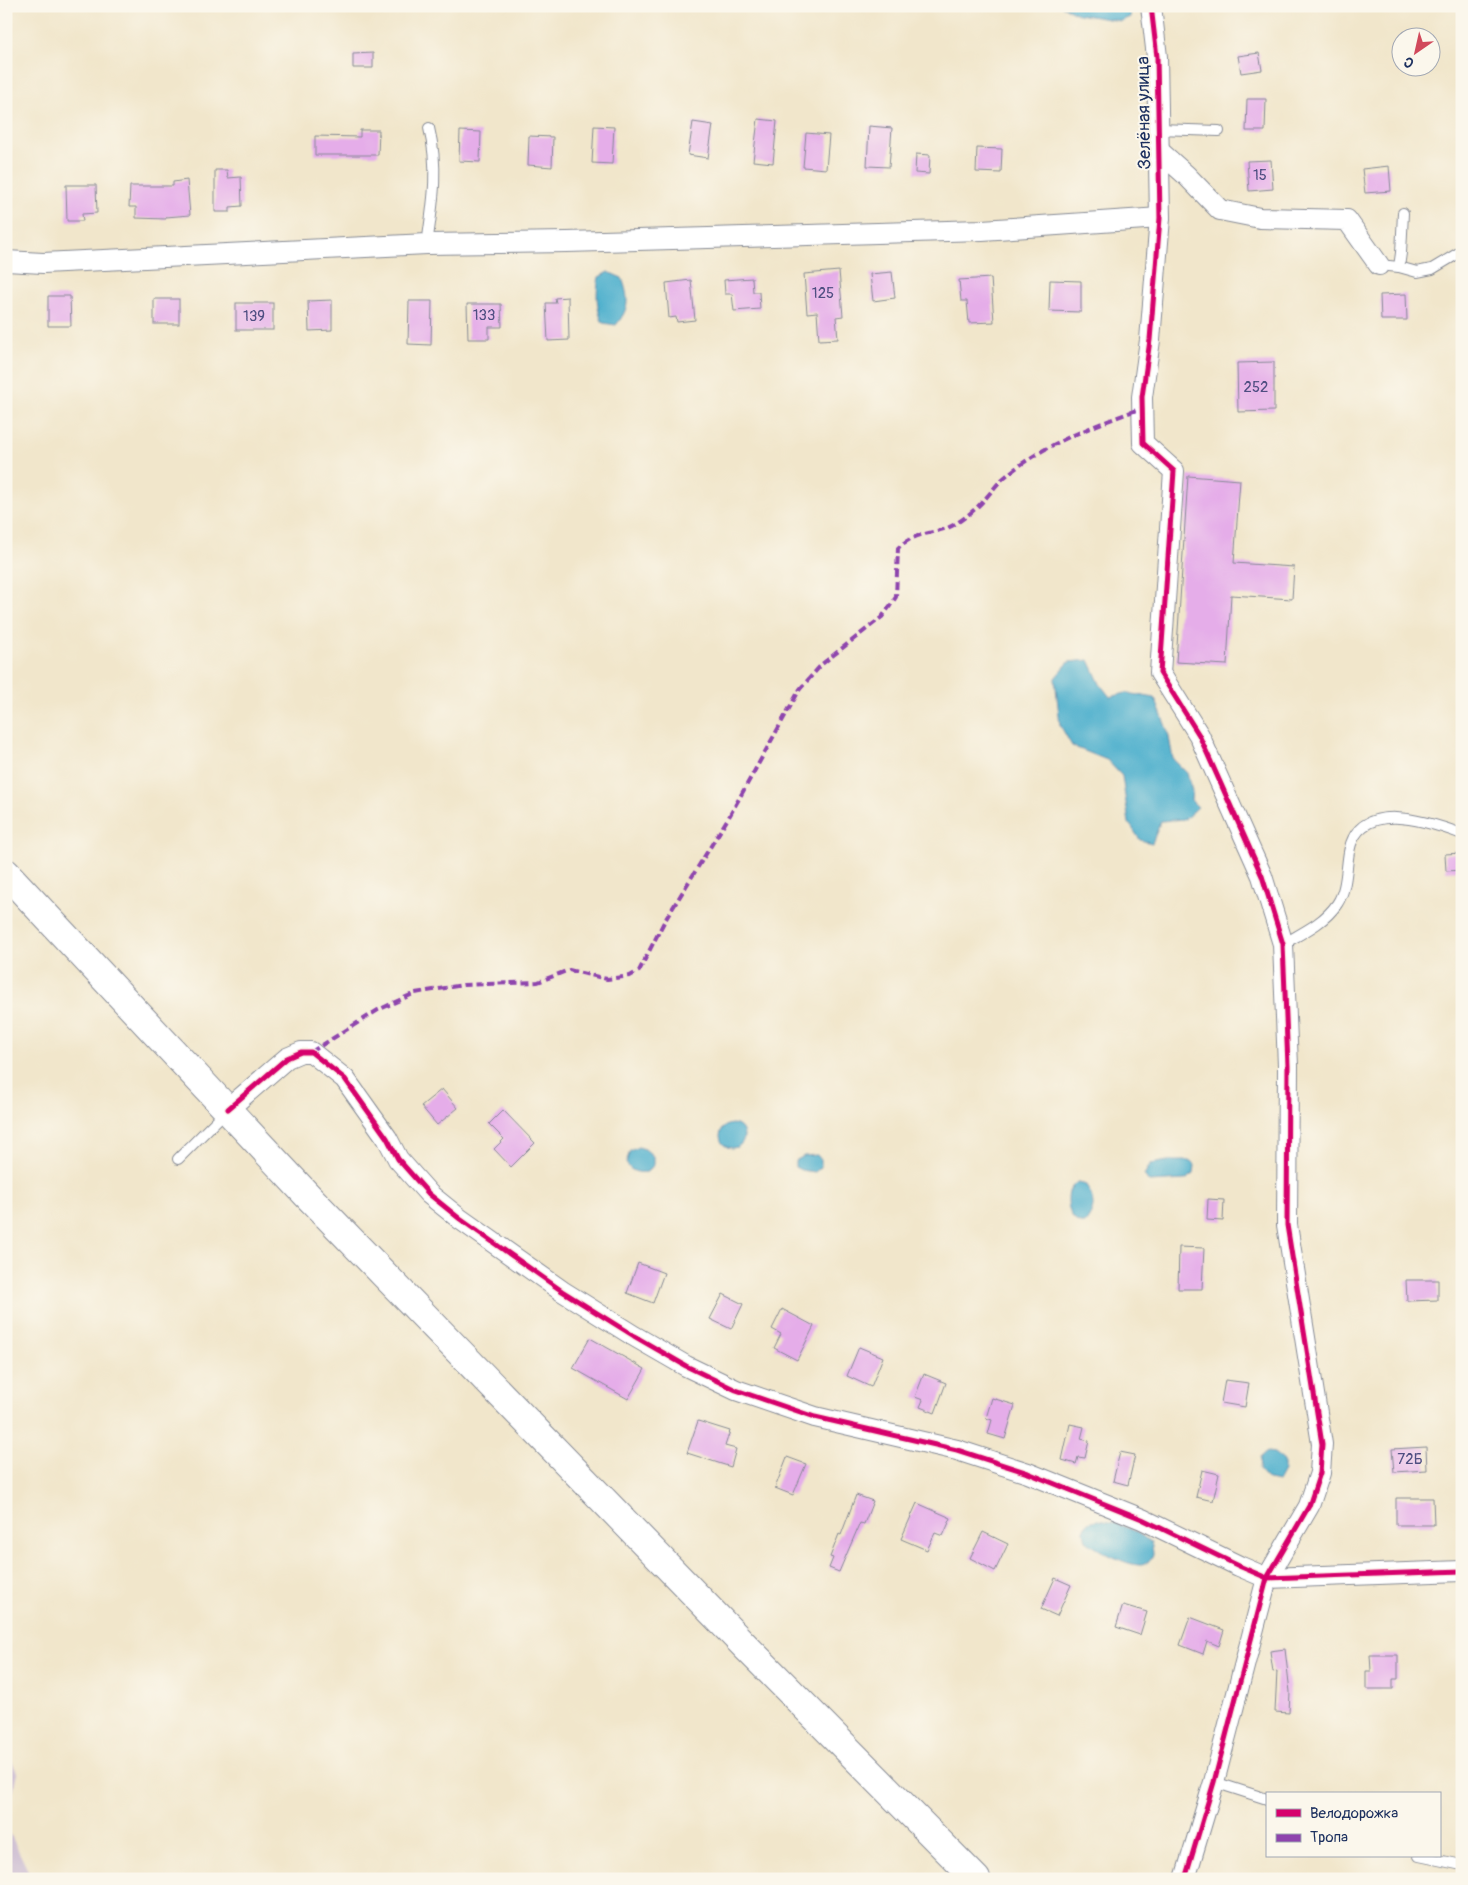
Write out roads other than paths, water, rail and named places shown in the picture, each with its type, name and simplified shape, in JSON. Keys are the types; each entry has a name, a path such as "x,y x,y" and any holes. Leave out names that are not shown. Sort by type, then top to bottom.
{"main road":[{"path":"6,873 342,1231 747,1648 976,1879"}],"street":[{"name":"Зелёная улица","path":"1151,6 1157,57 1160,218 1150,340 1142,397 1143,443 1174,471 1160,673 1199,735 1207,752 1262,876 1283,944"},
{"path":"1158,150 1186,174 1220,210 1260,218 1347,220 1389,266"},
{"path":"6,261 43,264 427,244 586,242 982,230 1160,218"},
{"path":"1185,1879 1214,1782 1267,1578 1309,1506 1320,1473 1322,1444 1287,1225 1288,1066 1283,944"},
{"path":"228,1109 287,1058 301,1052 311,1052 345,1079 387,1138 398,1159 428,1194 562,1291 686,1366 736,1390 815,1417 957,1450 1028,1473 1142,1520 1267,1578 1462,1571"}],"lane":[{"path":"427,244 435,184 434,148 429,128"},
{"path":"1158,129 1219,131"},
{"path":"1389,266 1401,253 1403,213"},
{"path":"1389,266 1416,272 1432,269 1462,251"},
{"path":"1283,944 1323,919 1338,903 1345,884 1352,838 1363,825 1375,819 1390,817 1444,827 1462,834"},
{"path":"178,1158 228,1109"},
{"path":"1214,1782 1266,1799"},
{"path":"1429,1858 1462,1865"}],"water":[{"path":"1062,6 1131,6 1130,17 1121,21 1078,14"},
{"path":"608,272 622,278 627,297 626,308 616,325 603,323 598,306 597,288 599,277"},
{"path":"1089,660 1100,684 1110,697 1126,693 1155,698 1168,732 1173,759 1187,773 1192,791 1191,800 1198,807 1185,819 1161,821 1152,843 1140,840 1129,823 1122,776 1107,760 1072,746 1060,725 1055,678 1069,662"},
{"path":"732,1124 740,1128 744,1136 740,1144 732,1148 724,1144 720,1136 724,1128"},
{"path":"638,1147 645,1149 653,1156 653,1166 647,1172 635,1171 626,1163 630,1151"},
{"path":"817,1155 821,1160 821,1167 815,1172 795,1167 795,1161 804,1156"},
{"path":"1168,1161 1189,1161 1195,1165 1194,1174 1185,1180 1149,1182 1144,1175 1151,1164"},
{"path":"1077,1182 1086,1185 1093,1200 1093,1209 1085,1223 1076,1221 1069,1208 1069,1192"},
{"path":"1267,1452 1274,1453 1284,1461 1284,1471 1278,1482 1268,1480 1259,1470 1260,1458"},
{"path":"1098,1520 1126,1527 1145,1538 1151,1543 1153,1554 1151,1558 1143,1565 1133,1564 1111,1556 1086,1541 1084,1531 1088,1522"}]}
